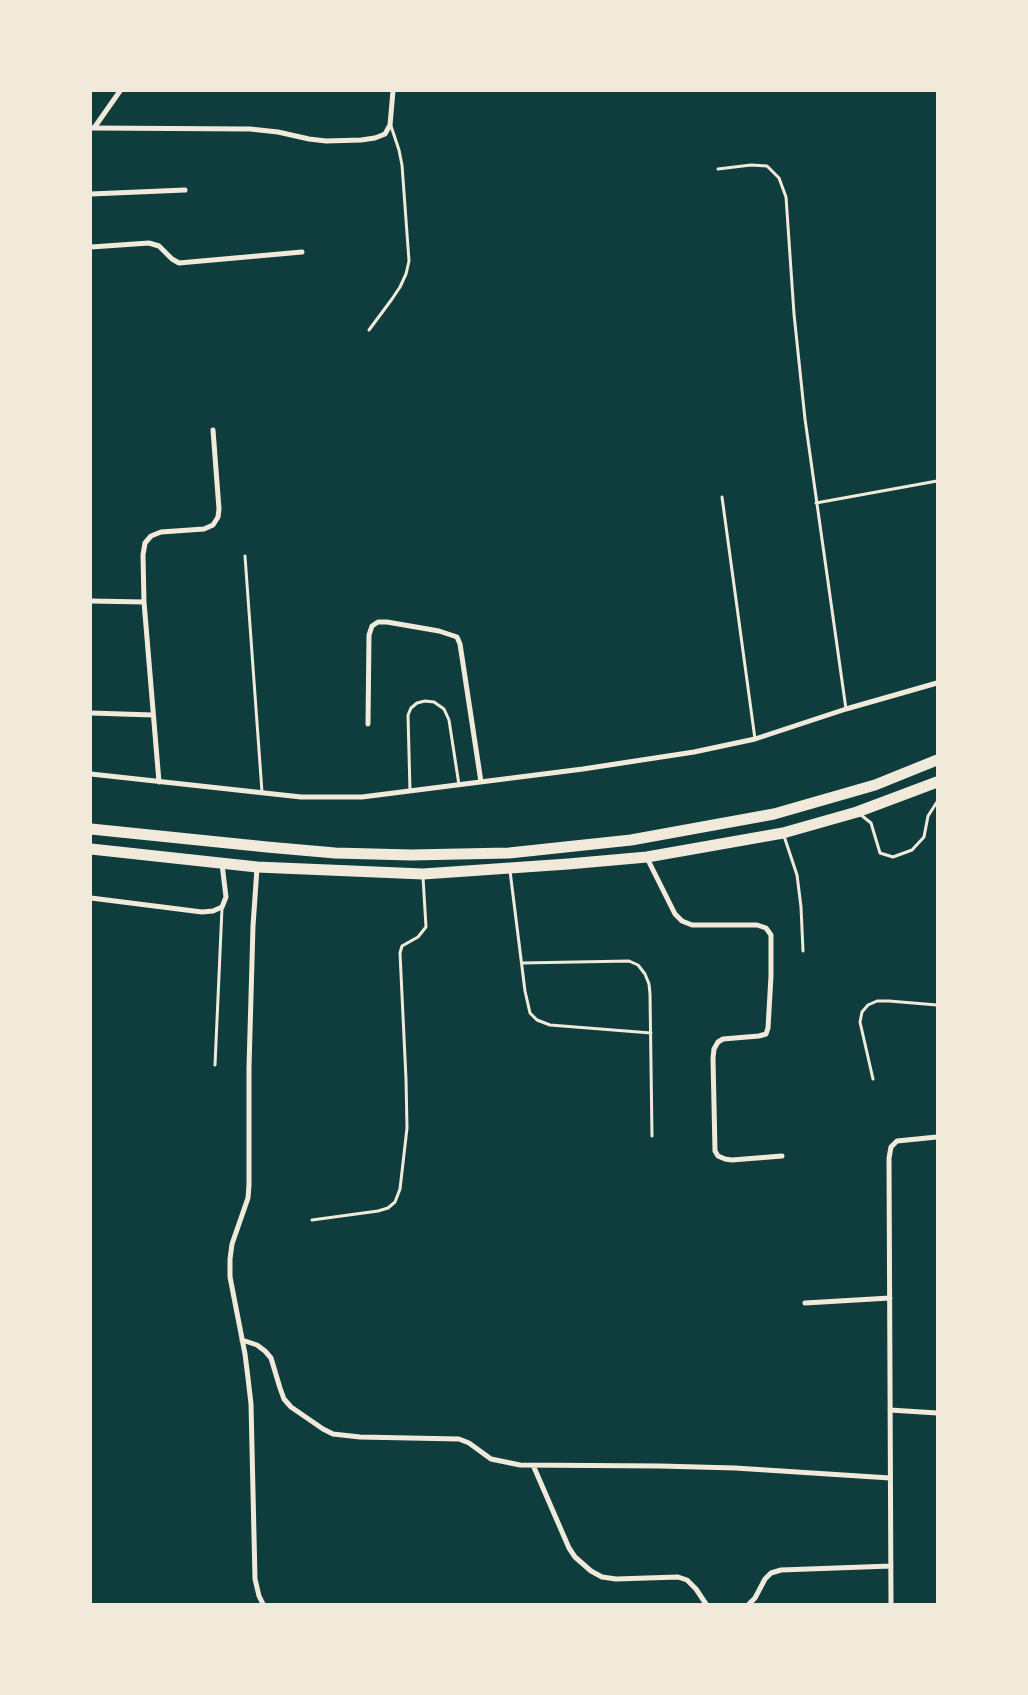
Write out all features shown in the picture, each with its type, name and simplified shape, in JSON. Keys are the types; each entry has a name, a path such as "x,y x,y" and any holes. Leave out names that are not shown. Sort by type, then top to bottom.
{"highway":[{"path":"91,829 334,853 411,855 509,853 631,840 774,814 875,785 937,760"},
{"path":"91,849 222,862 257,868 423,874 510,869 646,857 783,833 857,812 937,782"}],"street":[{"path":"92,128 120,91"},
{"path":"92,128 250,129 326,141 375,138 385,134 390,125 394,91"},
{"path":"91,194 185,190"},
{"path":"91,247 149,243 159,246 179,263 302,252"},
{"path":"159,782 144,602 143,555 145,543 151,536 160,532 204,529 213,525 218,517 213,430"},
{"path":"91,601 144,602"},
{"path":"368,724 369,635 372,626 378,622 387,622 439,631 457,637 460,644 481,782"},
{"path":"91,774 262,793 325,798 362,797 694,752 754,739 937,683"},
{"path":"91,712 153,715"},
{"path":"646,857 675,914 682,921 692,925 757,925 766,928 771,935 771,976 766,1034 723,1039 718,1042 714,1049 715,1151 718,1156 732,1160 782,1156"},
{"path":"92,900 213,912 222,907 226,898 222,862"},
{"path":"257,868 253,926 249,1067 249,1184 248,1198 232,1244 230,1277 242,1340 251,1404 256,1580 259,1596 263,1604"},
{"path":"891,1604 889,1158 891,1147 897,1141 937,1137"},
{"path":"805,1303 890,1298"},
{"path":"242,1340 265,1350 271,1358 284,1399 291,1407 328,1432 345,1436 459,1439 469,1443 491,1459 520,1465 725,1468 890,1478"},
{"path":"890,1410 937,1413"},
{"path":"533,1465 569,1548 574,1557 581,1563 602,1577 616,1579 678,1577 687,1580 706,1604"},
{"path":"749,1604 755,1598 765,1579 771,1573 781,1570 891,1566"}],"lane":[{"path":"369,330 400,287 409,261 402,165 390,125"},
{"path":"718,169 751,165 767,166 780,178 786,197 804,419 846,710"},
{"path":"816,503 937,481"},
{"path":"722,497 754,739"},
{"path":"245,556 262,793"},
{"path":"410,791 408,715 411,708 417,703 425,701 434,702 444,709 449,720 459,785"},
{"path":"857,812 871,823 880,853 893,857 912,850 924,837 928,816 937,802"},
{"path":"783,833 797,875 803,951"},
{"path":"510,869 527,1004 530,1013 537,1020 550,1025 651,1033"},
{"path":"312,1220 388,1208 395,1202 400,1189 406,1128 406,1069 400,953 402,946 418,937 426,927 423,874"},
{"path":"215,1065 222,907"},
{"path":"522,963 619,960 629,961 638,965 645,974 649,984 652,1136"},
{"path":"873,1079 860,1022 862,1012 868,1005 877,1001 889,1001 937,1005"}]}
